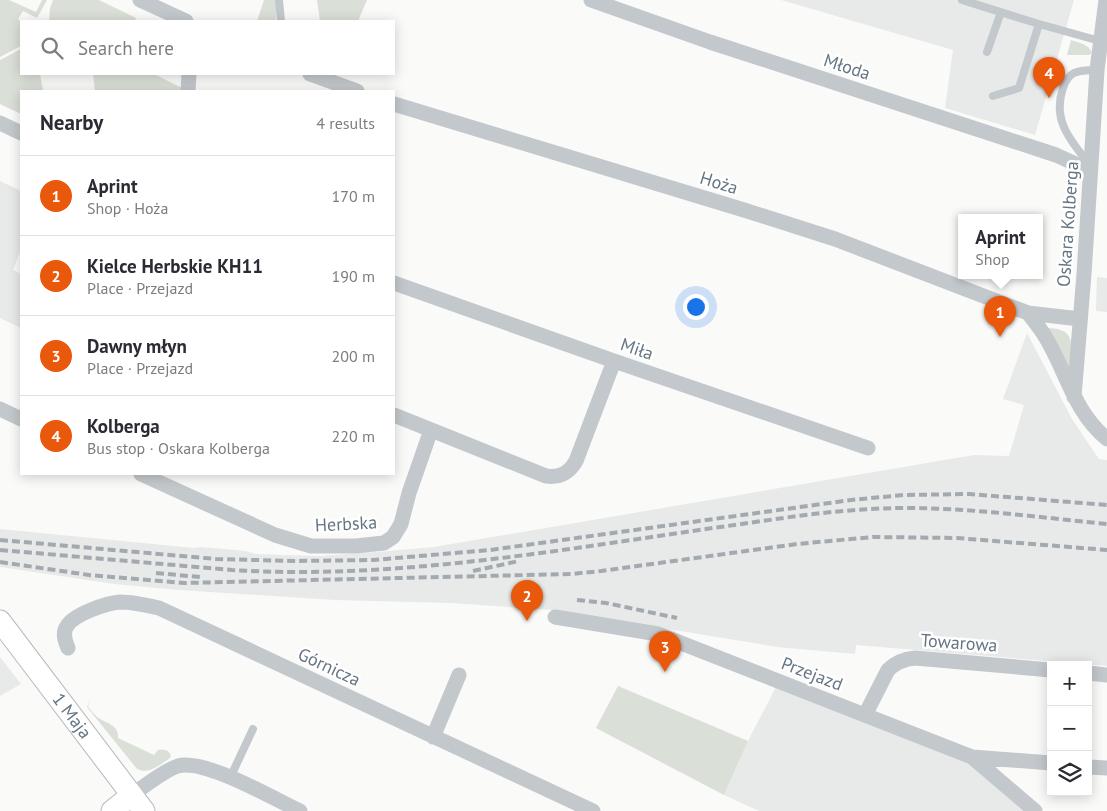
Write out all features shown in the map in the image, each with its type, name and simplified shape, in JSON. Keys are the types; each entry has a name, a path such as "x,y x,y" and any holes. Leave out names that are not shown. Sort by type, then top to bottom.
{"street":[{"path":"140,0 184,20"},
{"name":"Młoda","path":"591,0 710,42 1056,154 1080,166 1091,166"},
{"name":"Oskara Kolberga","path":"1074,397 1097,70 1106,0"},
{"path":"188,90 189,75"},
{"path":"313,75 354,90"},
{"name":"Hoża","path":"395,104 739,208 821,235 1028,313 1080,318"},
{"path":"0,123 20,133"},
{"name":"Miła","path":"395,283 868,448"},
{"path":"1028,313 1046,338 1074,397 1092,425 1107,439"},
{"path":"395,415 546,476 558,477 567,472 576,461 614,361"},
{"path":"0,409 20,419"},
{"name":"Herbska","path":"143,475 275,535 310,546 356,546 384,543 393,537 401,524 409,493 431,430"},
{"name":"Górnicza","path":"68,648 64,636 66,627 71,622 95,609 109,603 131,602 159,608 593,811"},
{"name":"Przejazd","path":"555,617 658,634 972,757 1035,811"},
{"name":"1 Maja","path":"0,621 138,803"},
{"name":"Towarowa","path":"865,715 888,670 893,664 907,659 915,658 1047,670"},
{"path":"1092,673 1107,674"},
{"path":"433,737 459,675"},
{"path":"972,757 1047,763"},
{"path":"112,811 138,803 176,766 181,765 204,767 300,811"},
{"path":"1092,767 1107,768"}],"lane":[{"path":"279,0 281,20"},
{"path":"962,0 1100,41"},
{"path":"987,52 1001,12"},
{"path":"993,96 1019,88 1039,24"},
{"path":"1091,166 1067,134 1060,116 1059,105 1068,77 1079,71 1097,70"},
{"path":"230,778 253,729"}],"shaded area":[{"path":"0,0 9,0 36,12 42,0 47,0 37,18 23,11 18,19 20,20 20,47 0,57"},
{"path":"53,0 99,0 136,18 135,20 49,20"},
{"path":"264,0 276,0 276,19 257,20"},
{"path":"317,0 367,0 358,20 320,20"},
{"path":"781,0 1074,0 1035,135 945,108 953,50"},
{"path":"1071,40 1086,46 1092,53 1089,55 1067,55"},
{"path":"20,50 20,75 40,75 43,90 20,90 20,114 0,104 0,60"},
{"path":"93,75 156,75 182,88 182,90 95,90"},
{"path":"0,181 20,191 20,252 13,270 20,274 20,328 0,318"},
{"path":"1097,277 1107,278 1107,312 1096,311"},
{"path":"1048,328 1058,329 1068,335 1071,346 1069,370"},
{"path":"1027,333 1072,419 1099,459 1107,460 1107,666 1092,665 1092,661 1047,661 856,645 855,654 777,647 553,610 450,603 335,600 179,590 114,584 0,567 0,529 194,548 246,551 255,554 319,556 377,552 434,547 974,455 1009,456 1024,405 1003,399"},
{"path":"0,657 21,684 0,696"},
{"path":"777,685 968,760 1029,811 759,811 724,795 748,741"},
{"path":"618,686 748,741 724,795 596,728"},
{"path":"90,700 88,707 98,718 115,728 118,738 154,755 158,750 166,751 171,757 150,770 137,769 87,707"}],"railway":[{"path":"0,540 216,559 373,560 490,550 851,500 904,495 969,494 1107,505"},
{"path":"0,550 232,570 354,571 477,561 788,517 887,508 950,509 1107,524"},
{"path":"0,562 89,575 184,583 571,574 797,544 873,537 957,538 1107,550"},
{"path":"473,571 519,561"},
{"path":"156,573 200,577"},
{"path":"577,600 606,603 677,618"}],"place":[{"name":"Kolberga","path":"1049,98"},
{"name":"Aprint","path":"1000,337"},
{"name":"Kielce Herbskie KH11","path":"527,621"},
{"name":"Dawny młyn","path":"665,672"}]}
